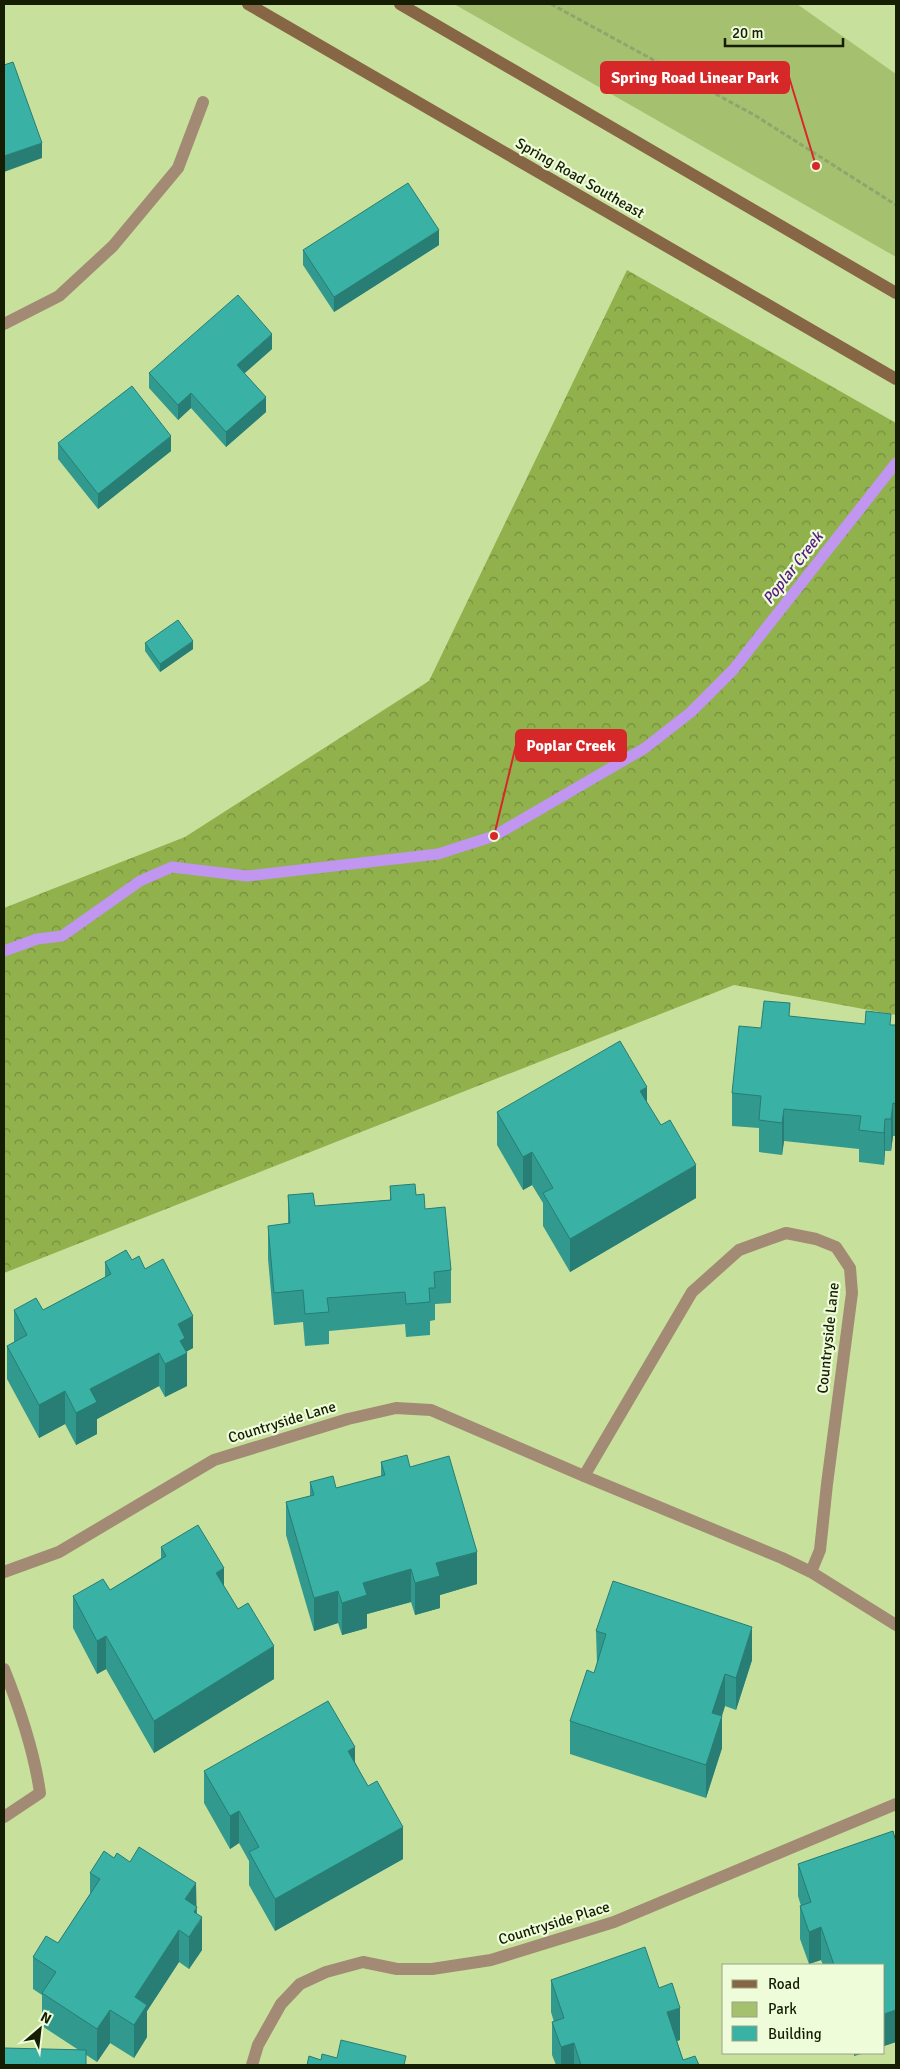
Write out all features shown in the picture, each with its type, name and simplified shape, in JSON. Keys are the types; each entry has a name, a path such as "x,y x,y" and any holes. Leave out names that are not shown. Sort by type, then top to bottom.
{"main road":[{"name":"Spring Road Southeast","path":"248,4 896,379"},
{"path":"400,4 896,293"}],"street":[{"path":"4,324 59,296 113,246 178,168 203,102"},
{"name":"Countryside Lane","path":"584,1476 692,1292 739,1250 786,1233 816,1239 836,1247 850,1268 852,1293 826,1484 820,1550 811,1572"},
{"name":"Countryside Lane","path":"4,1572 59,1552 214,1460 348,1419 396,1408 431,1410 782,1558 811,1572 896,1625"},
{"path":"4,1669 19,1707 36,1764 40,1793 4,1818"},
{"name":"Countryside Place","path":"252,2065 258,2045 281,2004 300,1984 326,1972 363,1962 397,1969 432,1970 491,1960 614,1922 896,1804"}],"path":[{"path":"551,4 756,116 896,205"}],"green space":[{"path":"454,4 797,4 896,74 896,257"},
{"path":"627,270 896,423 896,1015 734,985 4,1273 4,908 185,837 429,681"}],"building":[{"path":"13,62 42,143 4,156 4,65"},
{"path":"408,183 439,230 334,297 303,250"},
{"path":"238,295 272,334 237,365 266,397 226,432 191,393 178,405 149,373"},
{"path":"132,386 171,436 98,494 58,443"},
{"path":"178,620 193,641 160,664 145,643"},
{"path":"764,1001 790,1003 789,1016 865,1024 866,1011 891,1014 890,1025 896,1025 896,1104 893,1103 891,1119 885,1119 884,1133 859,1130 861,1116 784,1109 782,1123 759,1120 761,1096 732,1093 739,1026 761,1028"},
{"path":"620,1041 647,1087 640,1091 661,1125 670,1120 696,1165 570,1239 543,1193 553,1188 532,1152 523,1157 497,1112"},
{"path":"415,1184 416,1195 424,1194 425,1209 445,1207 451,1270 434,1272 435,1288 429,1288 430,1302 406,1304 405,1292 327,1298 329,1312 305,1314 303,1290 274,1293 268,1226 290,1223 288,1195 313,1193 315,1206 391,1200 390,1186"},
{"path":"126,1250 132,1260 139,1256 145,1269 163,1259 193,1316 178,1324 185,1338 180,1341 187,1353 165,1364 159,1353 90,1389 97,1402 76,1413 65,1391 39,1405 7,1346 27,1335 14,1310 36,1298 43,1310 111,1274 105,1262"},
{"path":"407,1455 410,1467 449,1456 477,1552 436,1563 440,1576 415,1583 411,1569 363,1583 367,1595 342,1603 338,1591 314,1598 286,1502 314,1495 310,1482 333,1476 336,1488 385,1475 381,1462"},
{"path":"198,1525 224,1568 216,1573 238,1609 248,1603 274,1646 154,1721 106,1636 97,1641 73,1596 103,1579 110,1590 166,1556 161,1547"},
{"path":"613,1581 752,1627 736,1678 725,1674 712,1713 722,1716 706,1765 570,1721 587,1670 594,1673 606,1634 596,1631"},
{"path":"328,1701 355,1747 348,1751 368,1786 377,1781 403,1827 275,1899 249,1852 259,1847 239,1811 230,1816 204,1771"},
{"path":"893,1831 896,1842 896,2010 885,2014 885,1964 834,1964 821,1927 809,1932 800,1906 811,1902 798,1864"},
{"path":"139,1847 196,1883 185,1899 197,1907 194,1912 202,1917 189,1937 179,1930 135,1997 147,2005 134,2025 110,2010 97,2029 42,1993 56,1972 33,1957 46,1936 58,1943 100,1879 90,1873 104,1851 114,1858 117,1853 130,1862"},
{"path":"645,1947 659,1988 672,1983 680,2008 667,2012 683,2060 695,2056 699,2065 581,2065 574,2043 561,2047 552,2022 564,2018 551,1980"},
{"path":"341,2040 406,2056 404,2065 307,2065 309,2056 321,2060 322,2054 337,2058"},
{"path":"4,2048 86,2050 86,2065 4,2065"}],"waterway":[{"name":"Poplar Creek","path":"4,951 37,939 62,936 140,881 172,867 247,876 438,854 494,836 645,748 691,712 733,670 896,463"}],"place":[{"name":"Spring Road Linear Park","path":"816,166"},
{"name":"Poplar Creek","path":"494,836"}]}
